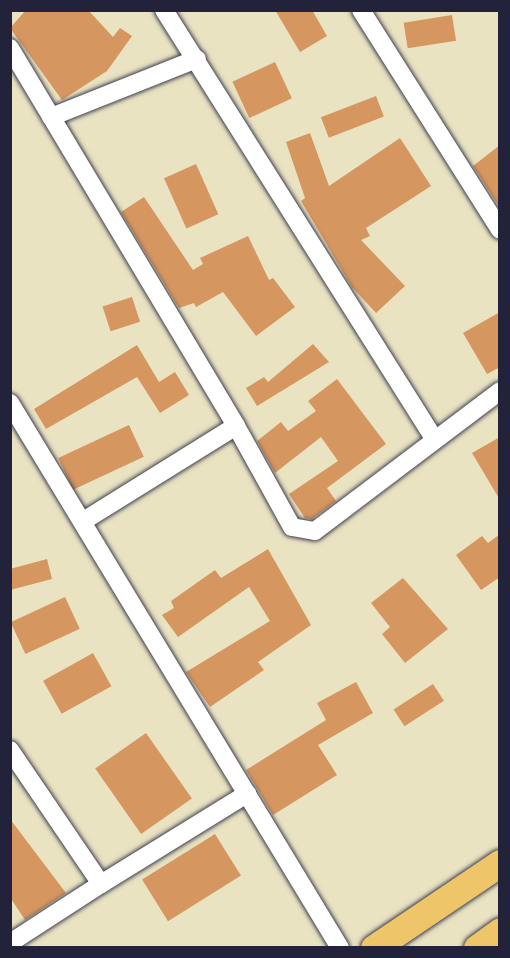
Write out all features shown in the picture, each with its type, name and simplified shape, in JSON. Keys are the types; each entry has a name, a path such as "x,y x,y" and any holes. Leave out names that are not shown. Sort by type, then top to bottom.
{"main road":[{"path":"374,948 500,863"},
{"path":"477,948 500,931"}],"street":[{"path":"164,10 435,440"},
{"path":"361,10 498,224"},
{"path":"10,48 299,531 315,531 500,391"},
{"path":"51,117 197,59"},
{"path":"10,403 340,948"},
{"path":"82,522 236,426"},
{"path":"10,750 101,884"},
{"path":"10,943 247,794"}],"building":[{"path":"26,10 88,10 113,37 120,28 132,36 107,71 62,100 10,28"},
{"path":"275,10 312,10 327,36 300,52"},
{"path":"452,15 456,41 408,48 404,23"},
{"path":"275,62 292,98 249,118 232,82"},
{"path":"376,96 384,117 329,138 321,117"},
{"path":"310,133 329,186 400,138 431,186 366,228 370,236 361,240 405,286 376,313 352,287 301,201 305,198 286,142"},
{"path":"500,145 500,208 473,166"},
{"path":"196,164 218,214 186,228 164,178"},
{"path":"144,197 193,270 203,264 200,258 248,236 269,280 273,278 295,307 256,336 223,292 196,307 194,303 179,308 121,212"},
{"path":"132,297 140,322 111,331 103,307"},
{"path":"500,312 500,367 487,374 463,333"},
{"path":"313,344 329,362 257,406 246,388 264,377 268,382"},
{"path":"137,345 159,382 175,372 189,395 160,413 137,377 46,429 34,409"},
{"path":"337,379 386,444 327,488 336,501 312,519 305,518 289,494 338,461 321,437 275,473 257,441 281,422 288,431 316,411 308,401"},
{"path":"129,425 144,457 73,490 58,458"},
{"path":"500,437 500,500 472,453"},
{"path":"500,534 500,577 481,590 456,555 482,536 488,543"},
{"path":"268,549 311,625 258,662 264,670 210,707 186,672 270,621 249,587 178,637 162,615 174,608 171,601 215,570 221,578"},
{"path":"47,559 52,579 10,590 10,569"},
{"path":"403,578 448,629 405,663 382,634 390,627 371,603"},
{"path":"65,597 80,629 25,654 11,622"},
{"path":"93,653 111,686 62,714 43,681"},
{"path":"356,682 373,713 318,745 337,775 273,815 246,770 326,720 317,703"},
{"path":"433,684 444,701 404,726 394,710"},
{"path":"146,733 192,799 141,834 95,769"},
{"path":"10,819 66,893 25,920 10,897"},
{"path":"215,834 241,876 168,921 142,880"}]}
